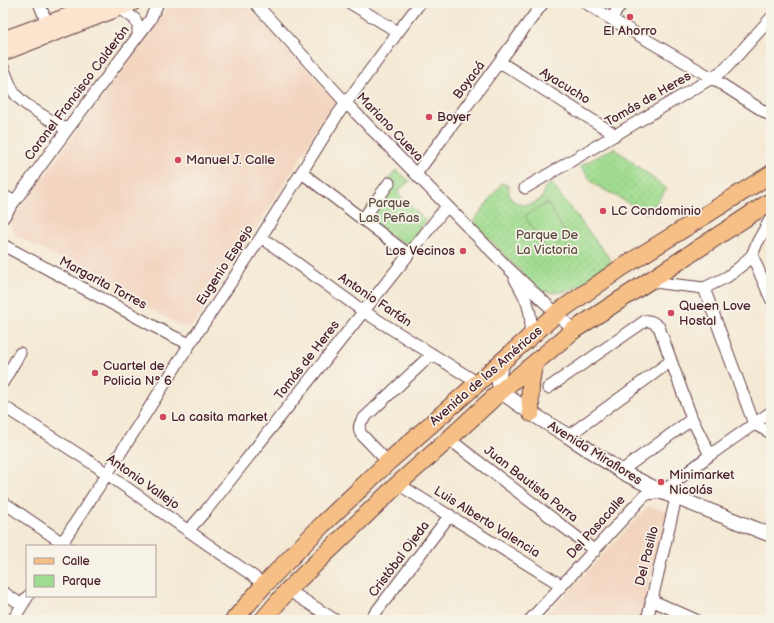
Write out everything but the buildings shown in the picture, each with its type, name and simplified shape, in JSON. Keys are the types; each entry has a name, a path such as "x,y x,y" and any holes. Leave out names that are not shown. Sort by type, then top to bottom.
{"main road":[{"path":"3,39 103,3"},
{"path":"3,53 126,6"},
{"name":"Avenida de las Américas","path":"234,620 264,585 322,525 388,462 557,314 621,268 771,174"},
{"name":"Avenida de las Américas","path":"263,620 288,590 398,484 501,391 574,330 771,201"},
{"path":"531,413 530,391 534,364"}],"street":[{"path":"39,3 47,23"},
{"name":"Coronel Francisco Calderón","path":"3,218 150,20 158,3"},
{"name":"Mariano Cueva","path":"255,3 346,103 508,268 574,330"},
{"path":"350,3 398,32"},
{"name":"Eugenio Espejo","path":"63,545 190,344 302,173 338,114 420,3"},
{"name":"Boyacá","path":"416,174 543,3"},
{"path":"586,3 712,78 771,116"},
{"path":"611,18 622,3"},
{"path":"126,6 138,26 138,36"},
{"name":"Tomás de Heres","path":"525,188 712,78 726,68 771,18"},
{"name":"Ayacucho","path":"500,62 616,134"},
{"path":"3,67 13,91 19,99 67,130"},
{"path":"302,173 408,254"},
{"path":"363,220 388,183"},
{"path":"3,195 14,202"},
{"name":"Tomás de Heres","path":"188,531 208,508 447,206"},
{"path":"649,280 704,288 726,277 742,266 752,255 771,218"},
{"name":"Antonio Farfán","path":"261,237 363,311 478,383"},
{"name":"Margarita Torres","path":"3,245 170,336 190,344"},
{"path":"752,255 771,299"},
{"name":"Mariano Cueva","path":"508,268 521,290 528,306 531,327 525,342"},
{"path":"704,288 754,424 771,433"},
{"path":"548,388 645,321 652,321 658,327 692,419 710,455"},
{"path":"3,382 20,353"},
{"path":"388,462 361,434 359,431 360,424 362,420 432,354"},
{"path":"501,391 499,384 500,369 506,358"},
{"path":"568,436 671,360"},
{"name":"Avenida Miraflores","path":"501,391 531,413 621,471 676,498 771,535"},
{"name":"Antonio Vallejo","path":"3,406 96,465 264,585"},
{"name":"Del Pasacalle","path":"530,620 644,496 662,492 710,455 771,412"},
{"path":"621,471 692,419"},
{"name":"Juan Bautista Parra","path":"449,439 595,551"},
{"name":"Luis Alberto Valencia","path":"398,484 561,585"},
{"name":"Del Pasillo","path":"647,620 676,498"},
{"path":"3,502 63,545"},
{"name":"Cristóbal Ojeda","path":"370,620 450,515"},
{"path":"288,590 335,620"},
{"path":"3,592 25,601 13,620"},
{"path":"651,600 696,620"}],"shaded area":[{"name":"Manuel J. Calle","path":"171,3 245,3 338,99 194,324 187,327 181,326 15,234 11,227 12,220"},
{"path":"648,506 667,511 640,620 542,620"}],"green space":[{"path":"614,148 667,189 648,213 643,212 594,184 580,166"},
{"name":"Parque Las Peñas","path":"396,170 410,181 397,192 426,221 409,244 403,243 362,214"},
{"name":"Parque De La Victoria","path":"502,183 509,186 510,197 513,201 522,205 528,205 538,201 543,195 545,187 551,183 610,259 611,263 571,290 552,293 537,289 473,222"},
{"path":"547,203 568,238 546,251 525,216"}],"place":[{"name":"El Ahorro","path":"630,17"},
{"name":"Boyer","path":"429,117"},
{"name":"Manuel J. Calle","path":"178,160"},
{"name":"LC Condominio","path":"603,211"},
{"name":"Los Vecinos","path":"463,251"},
{"name":"Queen Love Hostal","path":"671,313"},
{"name":"Cuartel de Policia N° 6","path":"95,373"},
{"name":"La casita market","path":"163,417"},
{"name":"Minimarket Nicolás","path":"661,482"}]}
